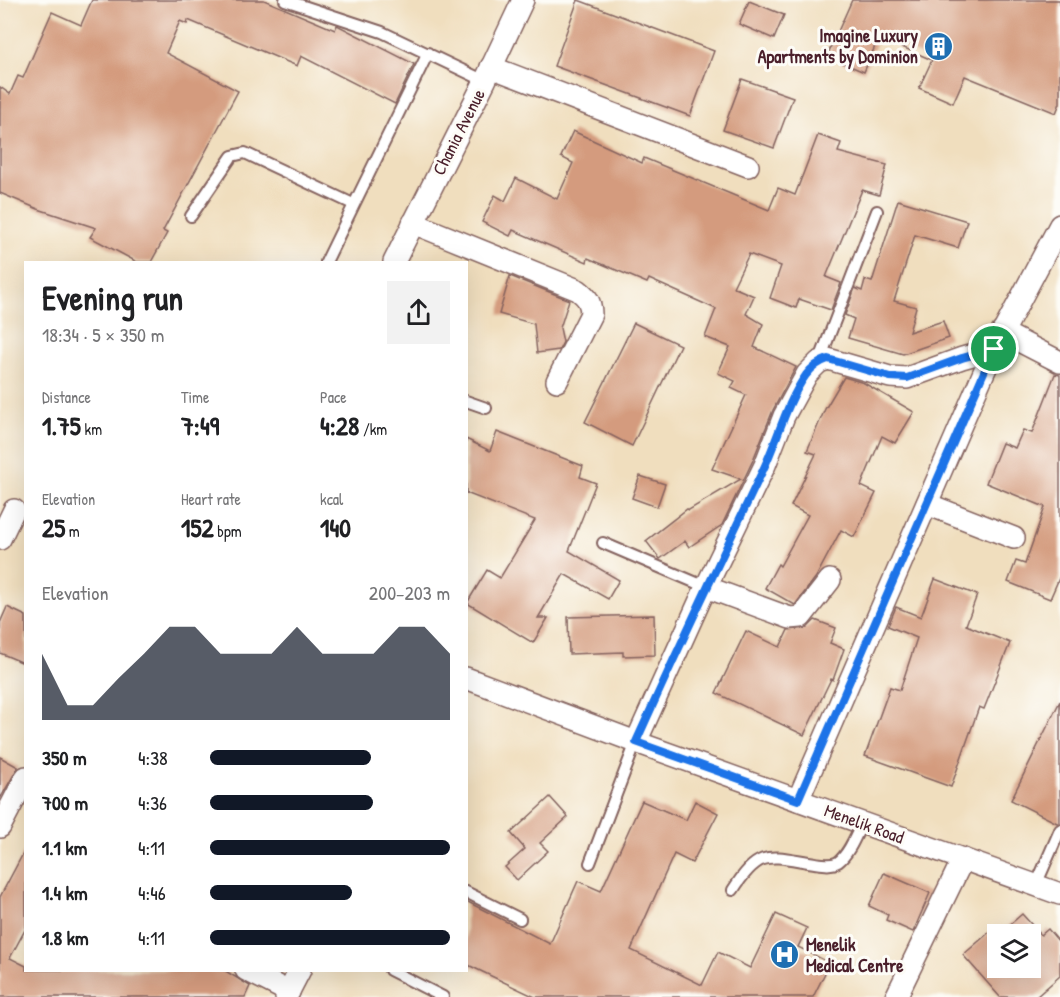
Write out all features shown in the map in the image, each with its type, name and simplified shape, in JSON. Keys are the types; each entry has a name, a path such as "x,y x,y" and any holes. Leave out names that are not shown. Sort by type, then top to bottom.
{"street":[{"name":"Chania Avenue","path":"394,261 523,0"},
{"path":"488,74 748,166"},
{"path":"413,223 578,290 586,296 591,304 591,314 557,381"},
{"path":"798,800 998,340 1060,225"},
{"path":"636,742 706,587 765,465 784,416 807,374 819,362 828,359 890,377 907,378 962,358 998,340 1060,362"},
{"path":"927,504 1014,538"},
{"path":"0,539 13,510"},
{"path":"706,587 790,618 801,617 830,580"},
{"name":"Menelik Road","path":"468,679 636,742 1060,894"},
{"path":"0,827 24,781"},
{"path":"896,997 963,859"},
{"path":"249,972 288,995 299,972"}],"lane":[{"path":"285,0 373,29 428,53 488,74"},
{"path":"326,261 428,53"},
{"path":"191,216 232,156 245,153 353,204"},
{"path":"819,362 877,211"},
{"path":"468,402 486,408"},
{"path":"603,543 706,587"},
{"path":"590,863 636,742"},
{"path":"733,890 747,868 761,858 779,857 826,865 837,863 846,854 862,823"},
{"path":"1036,885 1060,830"},
{"path":"468,893 520,919"},
{"path":"394,972 443,997"}],"building":[{"path":"92,0 264,0 335,30 337,25 414,64 395,104 301,56 297,66 188,20 187,24 180,21 166,53 238,91 163,231 167,233 152,261 135,261 90,237 96,228 38,209 0,193 0,87 10,94 18,76 23,78 52,12 81,25"},
{"path":"578,0 714,51 690,116 554,66"},
{"path":"852,0 1060,0 1060,103 1056,113 965,76 953,103 919,88 932,60 879,37 864,72 827,56"},
{"path":"749,1 784,15 774,39 739,24"},
{"path":"742,79 793,97 774,148 723,130"},
{"path":"573,131 642,163 644,158 769,210 778,188 795,195 818,135 841,143 838,152 887,165 879,195 862,190 826,277 841,283 831,310 799,299 796,308 770,298 781,266 749,254 733,287 754,296 746,314 763,324 754,347 796,367 773,410 753,460 722,525 689,547 685,541 660,559 646,541 687,509 689,510 741,479 712,469 746,395 731,388 735,381 718,373 730,347 705,337 716,309 649,279 647,283 588,258 587,262 513,230 510,236 482,222 495,195 505,201 516,178 557,199 573,163 561,157"},
{"path":"898,200 967,221 958,248 915,235 894,301 916,307 909,332 943,321 949,338 903,354 848,338 854,319 845,315 855,288 862,291 865,280 872,282"},
{"path":"510,276 569,300 560,328 563,342 559,350 537,353 534,324 499,314"},
{"path":"634,323 680,345 632,446 585,422"},
{"path":"1055,374 1060,375 1060,576 1050,599 1008,582 1016,561 1025,564 1045,507 986,483 1002,443 1015,448 1023,430 1032,433"},
{"path":"844,377 864,383 914,412 895,443 882,436 861,486 876,493 854,537 841,530 816,577 795,605 765,588 808,515 791,506 816,454 807,451 825,409"},
{"path":"497,432 583,466 580,477 596,483 569,551 619,580 608,599 564,574 538,618 548,618 533,643 468,604 487,570 500,578 535,520 468,494 468,440 490,451"},
{"path":"640,476 665,484 657,507 632,498"},
{"path":"935,579 977,595 966,625 1010,643 984,709 979,707 951,787 865,756 890,687 900,690 917,638 888,626 896,607 921,617"},
{"path":"7,607 24,615 24,663 0,653 0,623"},
{"path":"654,615 655,655 623,656 623,652 569,654 568,617"},
{"path":"815,620 836,628 830,643 844,649 833,680 831,679 804,735 716,693 746,631 780,647 788,630 807,628"},
{"path":"1060,701 1060,823 1057,823 1011,800"},
{"path":"0,757 18,767 0,799"},
{"path":"550,797 568,817 540,843 548,851 517,880 505,867 525,849 511,833"},
{"path":"642,801 686,820 695,801 718,813 692,863 674,854 631,950 702,985 718,952 750,968 776,914 807,928 798,947 830,963 813,997 535,997 468,965 468,902 550,944 578,881 601,891"},
{"path":"24,852 24,932 10,958 24,965 24,972 227,972 250,986 245,997 0,997 0,897"},
{"path":"884,873 930,893 913,932 886,920 888,915 869,906"},
{"path":"1022,914 1031,924 1010,924"},
{"path":"1048,929 1060,943 1060,976 1036,997 1000,997 963,955 987,934 987,978 1041,978 1041,935"}],"place":[{"name":"Imagine Luxury Apartments by Dominion","path":"939,46"},
{"name":"Menelik Medical Centre","path":"785,955"}],"route":[{"path":"994,349 798,800 636,742 706,587 765,465 784,416 807,374 819,362 828,359 890,377 907,378 994,349"}]}
